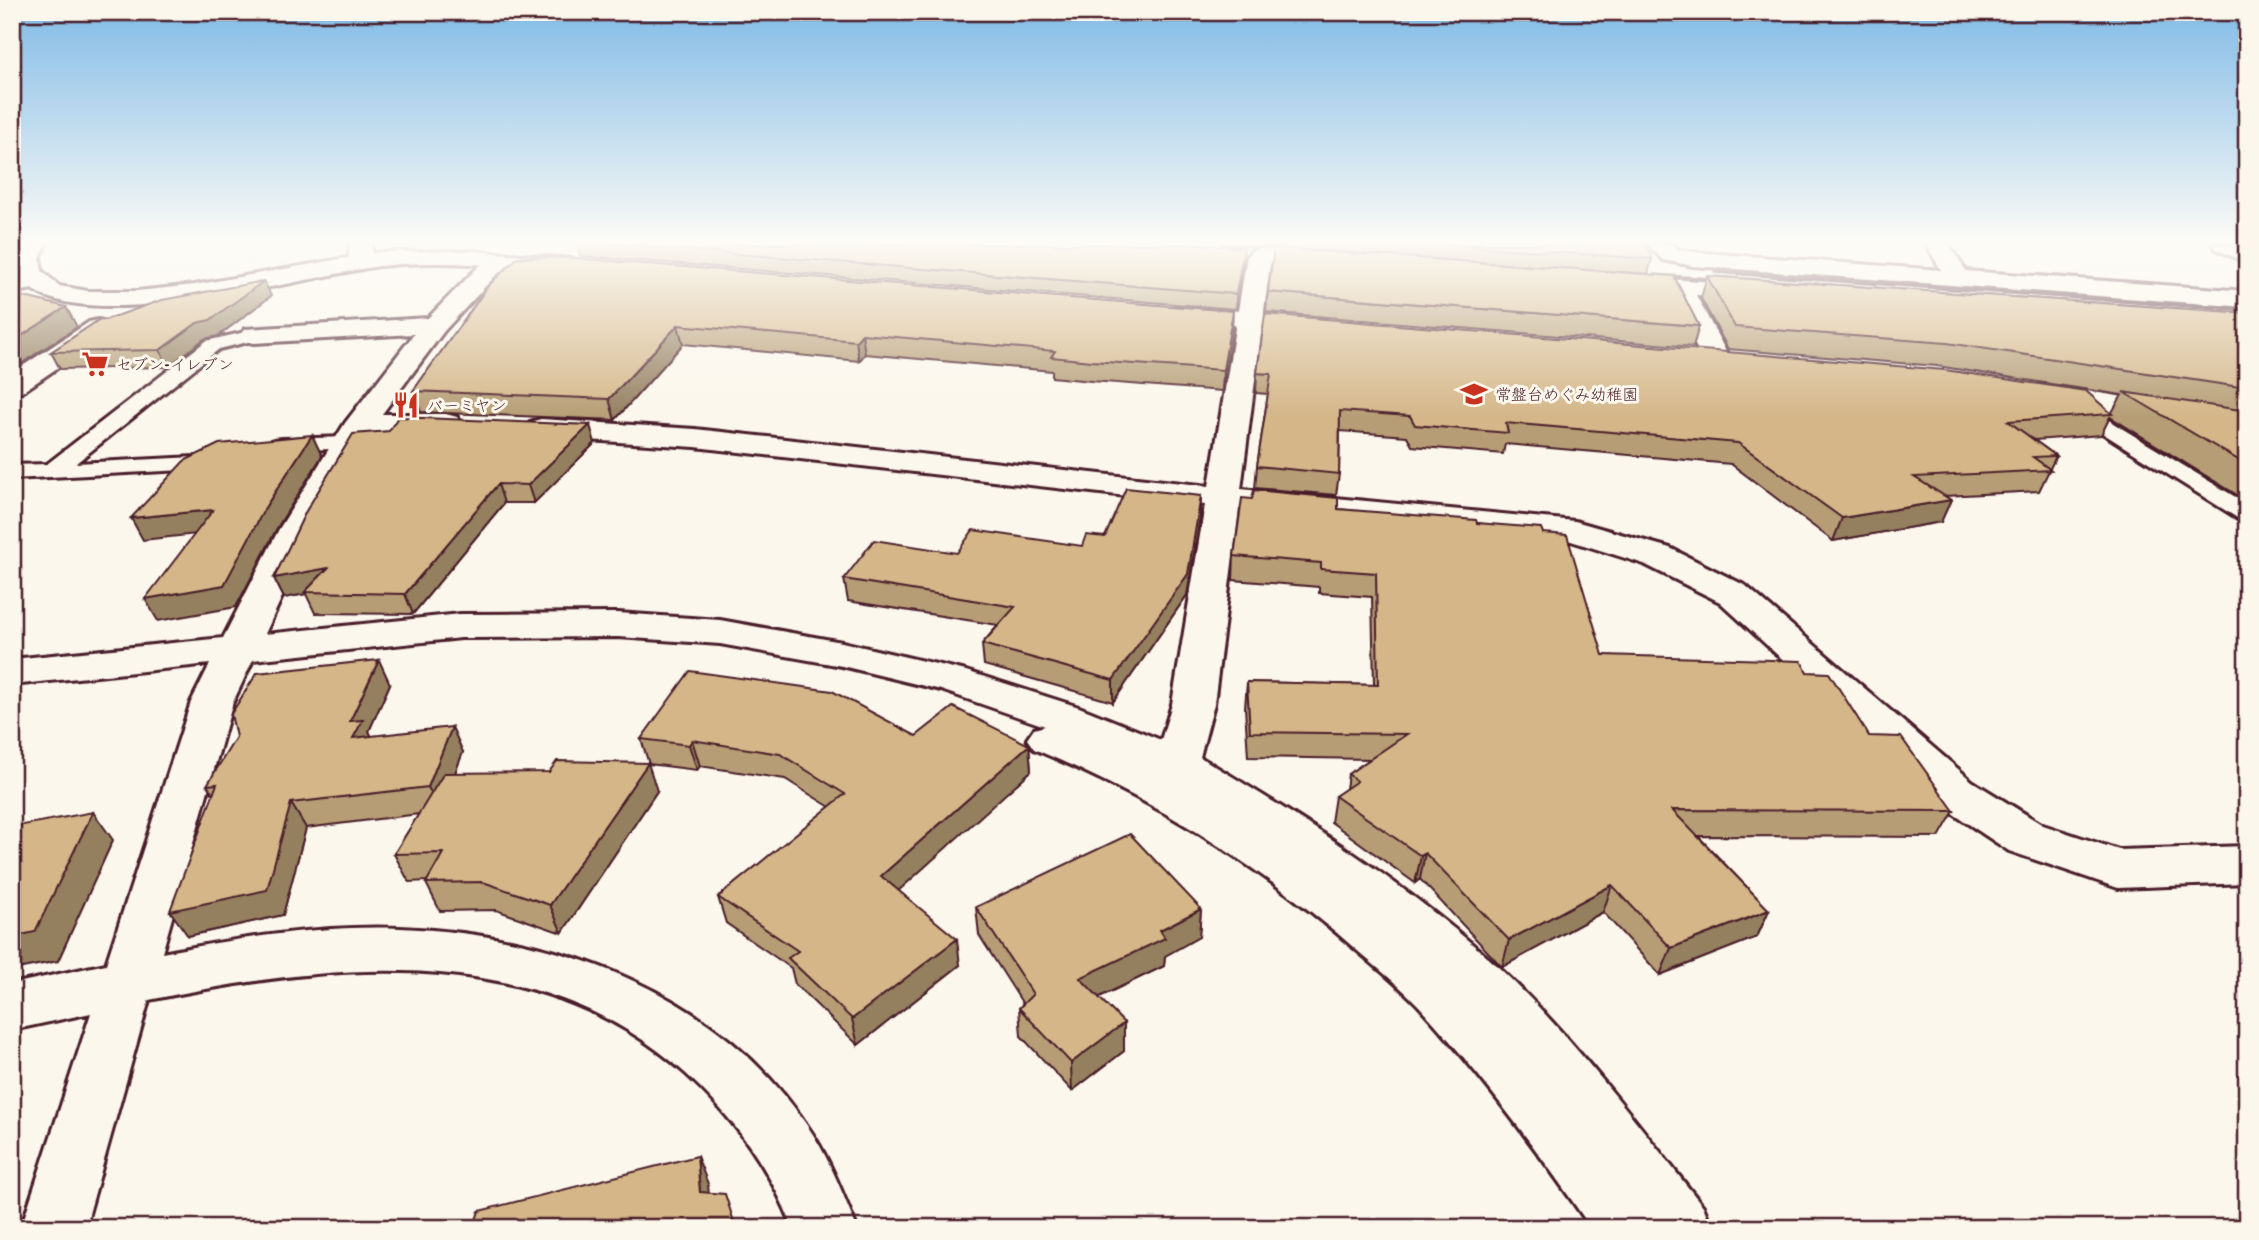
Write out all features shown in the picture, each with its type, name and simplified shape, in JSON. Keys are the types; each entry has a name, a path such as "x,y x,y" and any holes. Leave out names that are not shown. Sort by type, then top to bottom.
{"street":[{"path":"12,386 136,302"},
{"path":"53,1228 212,702 296,528 353,433 435,326 458,302"},
{"path":"1173,779 1193,704 1250,302"},
{"path":"1689,357 1728,360 1690,302"},
{"path":"1152,312 1337,327"},
{"path":"254,335 435,326"},
{"path":"2015,389 2247,426"},
{"path":"353,433 494,425 695,438 1222,497 1575,531 1657,556 1733,594 1956,793 2026,838 2118,869 2247,864"},
{"path":"12,672 450,646 609,646 710,655 829,674 947,702 1173,779 1305,843 1399,914 1477,981 1564,1077 1680,1228"},
{"path":"12,690 232,659"},
{"path":"1173,779 1364,924 1441,993 1528,1091 1629,1228"},
{"path":"12,1007 185,971 329,951 386,948 475,955 552,969 609,991 659,1017 720,1066 764,1115 786,1146 805,1179 825,1228"}],"lane":[{"path":"53,470 213,345 254,335"},
{"path":"2076,398 2106,427 2247,514"},
{"path":"255,446 353,433"},
{"path":"12,472 188,471 216,446"}],"building":[{"path":"12,302 45,302 66,307 12,342"},
{"path":"157,302 235,302 210,320 197,323 160,350 51,352 100,319 105,320"},
{"path":"477,302 1119,302 1233,311 1223,370 1091,361 1051,357 1055,351 862,334 856,341 678,325 609,399 413,391"},
{"path":"1393,302 1687,302 1699,326"},
{"path":"1721,302 2085,302 2247,313 2247,388 1947,343 1735,327"},
{"path":"1265,314 1945,370 2086,391 2112,414 2008,421 2056,456 2033,457 2051,470 1914,477 1951,500 1842,518 1738,443 1506,423 1508,433 1415,425 1410,416 1340,411 1339,474 1257,466 1271,374 1257,373"},
{"path":"2123,392 2247,411 2247,465"},
{"path":"398,417 590,425 528,485 498,484 405,594 305,592 328,568 274,578 306,511 353,434 389,431"},
{"path":"312,435 266,506 224,585 145,599 213,510 131,518 184,461 219,444"},
{"path":"1126,488 1201,496 1188,574 1113,680 982,644 1015,607 844,579 874,540 957,553 973,530 1082,546 1086,535 1105,537"},
{"path":"1254,490 1338,498 1338,509 1476,520 1477,523 1541,528 1543,533 1567,535 1603,655 1801,661 1807,672 1829,673 1869,736 1901,737 1954,811 1672,810 1769,910 1671,948 1612,885 1509,940 1425,853 1421,856 1335,796 1357,781 1348,774 1407,734 1250,732 1247,682 1378,685 1376,573 1321,569 1321,563 1234,556 1242,498 1252,499"},
{"path":"379,660 350,721 363,720 353,738 452,727 428,787 291,803 267,890 170,911 217,784 207,785 236,737 231,714 257,673"},
{"path":"690,671 832,691 916,736 953,707 1029,745 881,876 957,939 852,1019 788,958 798,951 718,897 845,794 780,754 692,740 689,745 641,739"},
{"path":"557,761 648,763 550,905 483,882 426,883 443,853 394,854 444,773 549,772"},
{"path":"93,812 35,932 12,937 12,827"},
{"path":"1130,834 1201,909 1160,930 1165,938 1080,978 1124,1023 1071,1063 1019,1008 1033,994 976,907"},
{"path":"697,1156 700,1192 725,1194 736,1228 467,1228 474,1226 479,1211"}],"railway":[{"path":"2133,302 2247,310"}],"place":[{"name":"セブン-イレブン","path":"95,364"},
{"name":"常盤台めぐみ幼稚園","path":"1474,394"},
{"name":"バーミヤン","path":"406,405"}]}
